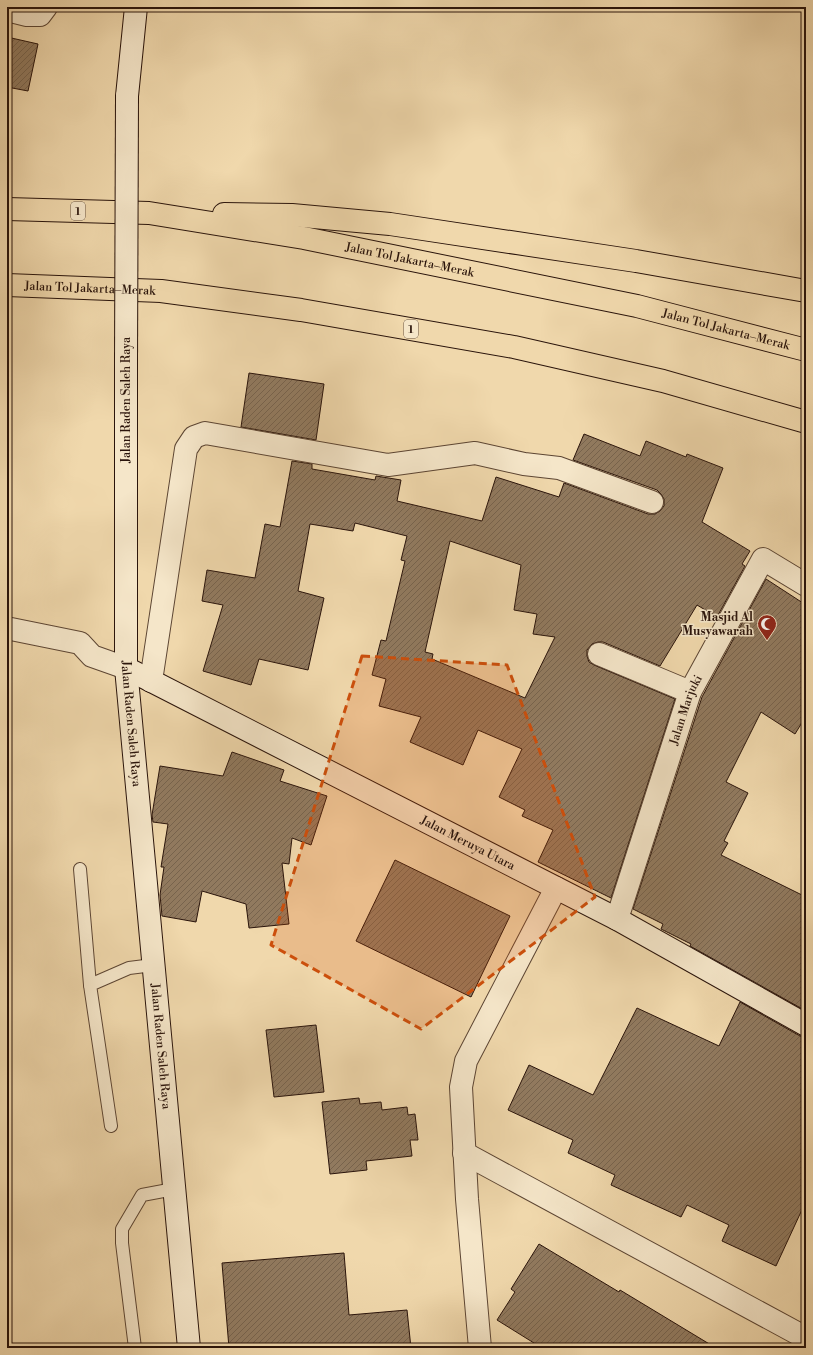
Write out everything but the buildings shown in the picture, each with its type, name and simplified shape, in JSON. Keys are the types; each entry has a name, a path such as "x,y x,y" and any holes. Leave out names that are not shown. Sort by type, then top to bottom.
{"highway":[{"name":"Jalan Tol Jakarta–Merak","path":"7,209 149,213 304,238 637,306 806,350"},
{"path":"149,213 292,215 390,224 636,261 806,291"},
{"name":"Jalan Tol Jakarta–Merak","path":"7,285 160,291 301,310 514,347 663,381 806,422"}],"street":[{"path":"7,10 40,15 46,7"},
{"name":"Jalan Raden Saleh Raya","path":"136,7 127,96 126,668 189,1348"},
{"path":"151,681 186,449 194,436 205,433 388,465 475,453 524,464 559,468 652,502"},
{"name":"Jalan Marjuki","path":"617,919 690,692 763,559 806,585"},
{"name":"Jalan Meruya Utara","path":"10,629 80,643 92,656 126,668 617,919 806,1025"},
{"path":"599,654 690,692"},
{"path":"480,1348 464,1153 461,1086 466,1061 556,888"},
{"path":"464,1153 806,1338"}],"lane":[{"path":"80,869 90,985 111,1126"},
{"path":"90,985 129,968 153,965"},
{"path":"135,1348 122,1243 122,1229 142,1195 174,1189"}],"highlighted area":[{"path":"362,656 507,665 595,897 421,1029 271,945"}],"place":[{"name":"Masjid Al Musyawarah","path":"767,641"}]}
